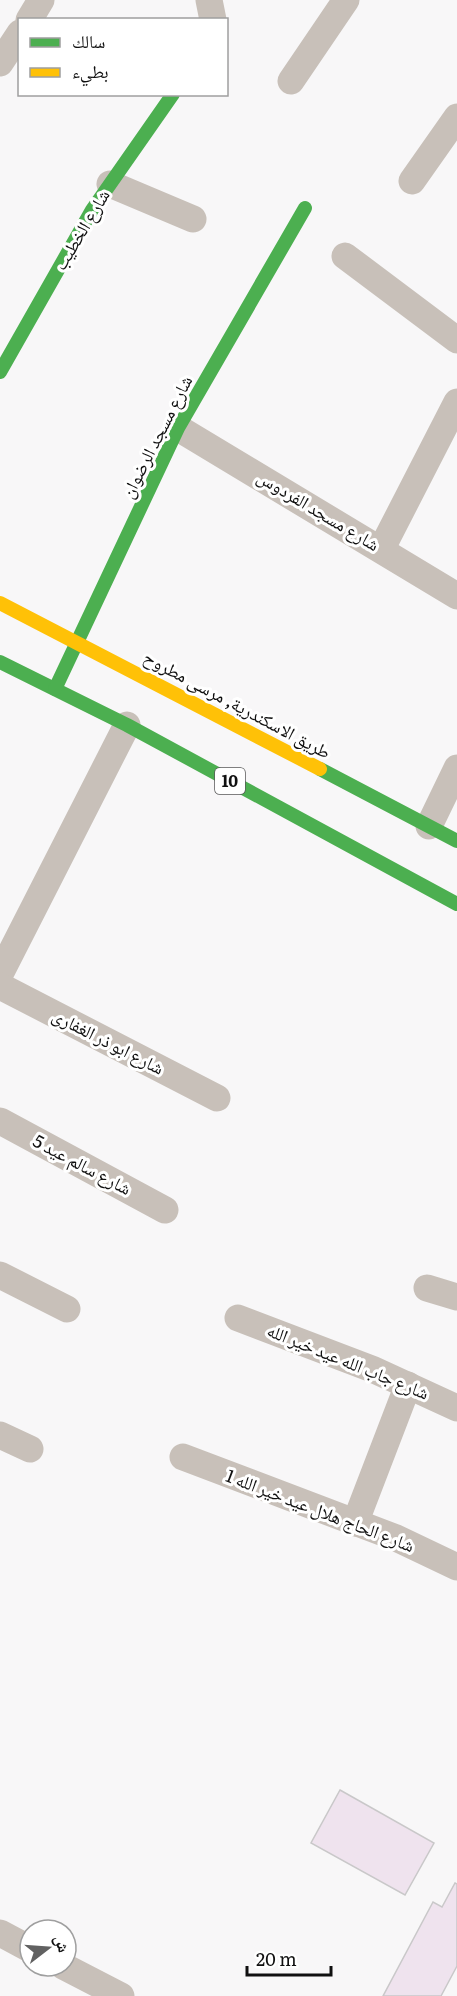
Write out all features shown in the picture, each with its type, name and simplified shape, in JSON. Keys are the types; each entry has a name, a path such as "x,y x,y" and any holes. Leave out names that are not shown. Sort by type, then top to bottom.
{"main road":[{"name":"شارع الخطيب","path":"0,372 92,210 172,96"},
{"name":"شارع مسجد الرضوان","path":"55,689 178,428 305,208"},
{"name":"طريق الاسكندرية, مرسى مطروح","path":"0,603 457,841"},
{"name":"10","path":"0,662 127,725 457,904"}],"street":[{"path":"29,18 41,0"},
{"path":"209,0 213,18"},
{"path":"291,81 346,0"},
{"path":"0,63 18,36"},
{"path":"412,181 457,117"},
{"path":"110,184 193,219"},
{"path":"345,256 457,340"},
{"path":"382,548 453,418"},
{"name":"شارع مسجد الفردوس","path":"178,428 382,548 457,596"},
{"path":"0,974 127,725"},
{"path":"429,826 457,768"},
{"name":"شارع ابو ذر الغفارى","path":"0,986 217,1098"},
{"name":"شارع سالم عيد 5","path":"0,1121 165,1210"},
{"path":"0,1275 67,1309"},
{"path":"427,1288 457,1298"},
{"name":"شارع جاب الله عيد خير الله","path":"238,1318 372,1369 457,1408"},
{"path":"356,1523 408,1385"},
{"path":"0,1435 30,1449"},
{"name":"شارع الحاج هلال عيد خير الله 1","path":"183,1457 356,1523 457,1567"},
{"path":"0,1934 18,1943"},
{"path":"78,1974 121,1996"}],"building":[{"path":"340,1790 434,1843 405,1895 311,1843"},
{"path":"455,1883 457,1884 457,1966 441,1996 383,1996 433,1902 442,1907"}],"traffic: fast":[{"path":"0,372 92,210 172,96"},
{"path":"55,689 178,428 305,208"},
{"path":"0,662 127,725 457,904"},
{"path":"320,769 457,841"}],"traffic: slow":[{"path":"0,603 320,769"}]}
